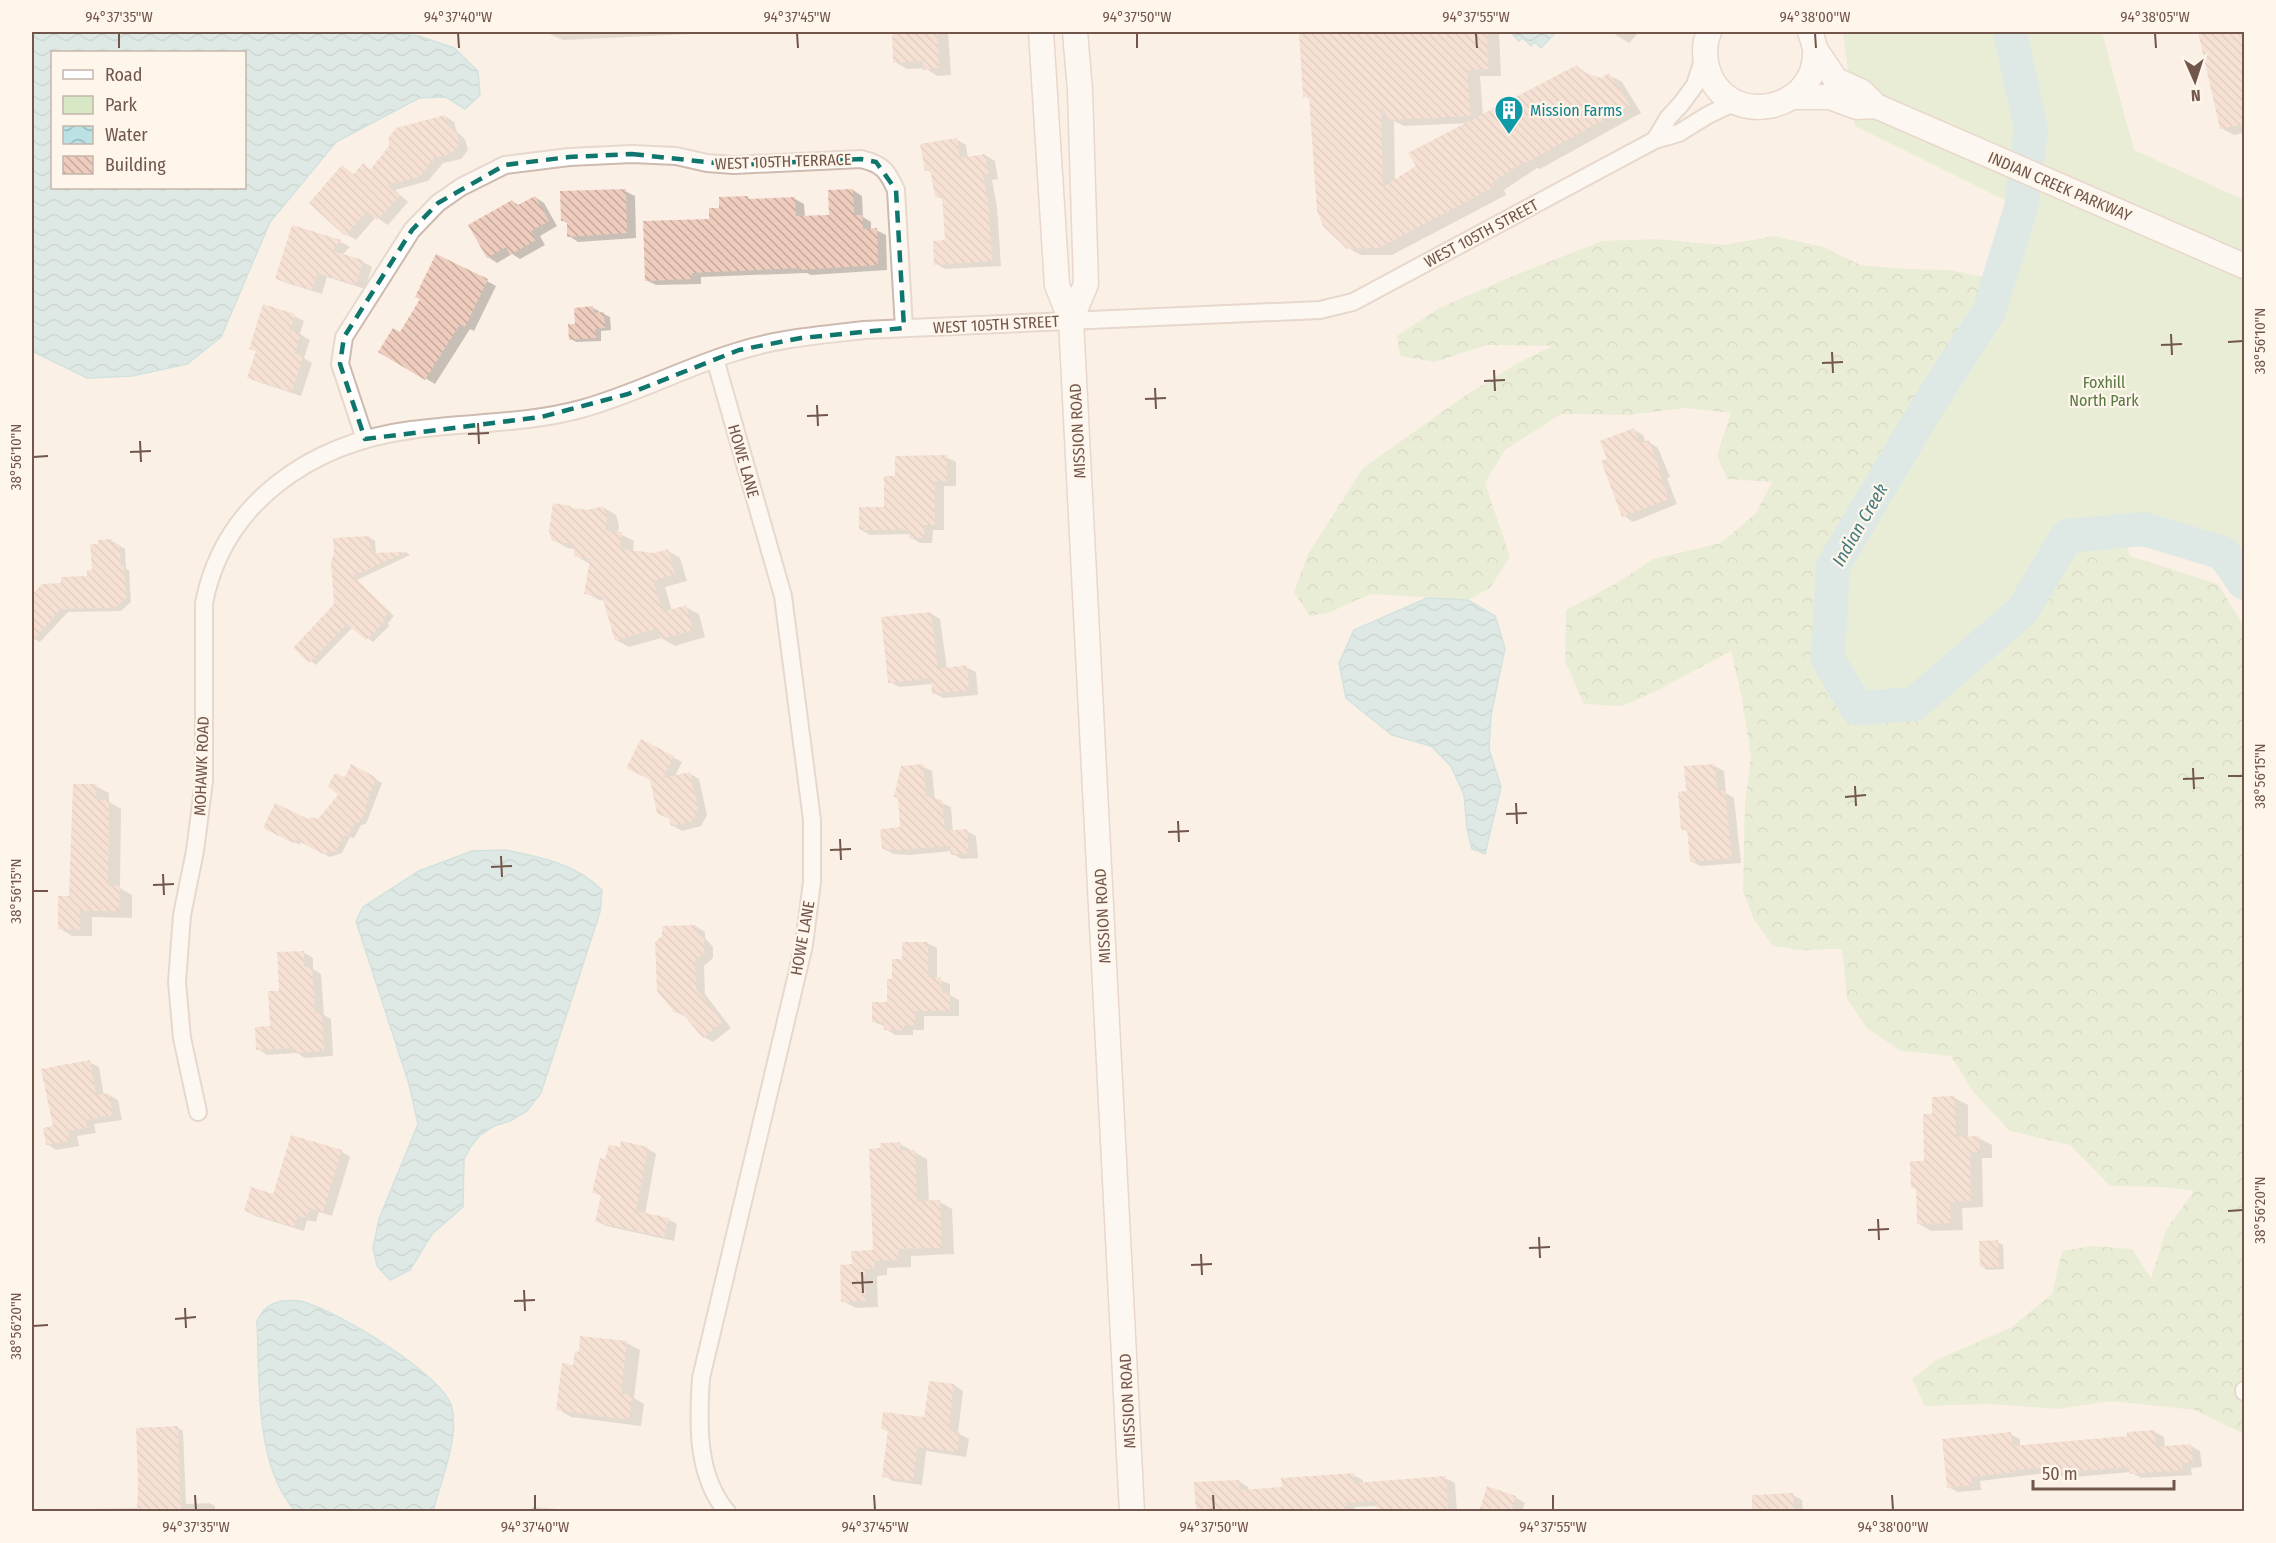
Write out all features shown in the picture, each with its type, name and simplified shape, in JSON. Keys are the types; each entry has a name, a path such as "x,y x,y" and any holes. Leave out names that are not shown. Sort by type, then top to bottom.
{"main road":[{"name":"MISSION ROAD","path":"1041,32 1057,285 1071,320 1132,1512"},
{"name":"MISSION ROAD","path":"1071,320 1086,284 1080,90 1075,32"},
{"path":"1706,39 1709,75 1720,91 1735,102 1754,108 1773,106 1792,97 1804,85 1813,68 1813,40"},
{"name":"INDIAN CREEK PARKWAY","path":"1813,40 1836,80 1862,92 1876,106 2239,263"},
{"name":"INDIAN CREEK PARKWAY","path":"1792,97 1830,98 1857,107 1876,106"}],"street":[{"path":"1655,140 1668,118 1695,86 1706,39"},
{"name":"WEST 105TH STREET","path":"315,461 365,439 412,430 541,417 582,408 628,394 739,350 801,338 864,330 1320,310 1353,302 1655,140 1679,133 1735,102"},
{"name":"WEST 105TH TERRACE","path":"365,439 340,364 344,337 412,230 438,203 461,187 505,165 569,157 632,154 676,156 707,163 734,165 861,159 876,162 889,174 896,190 904,328"},
{"name":"HOWE LANE","path":"715,359 783,596 812,820 812,882 804,945 701,1378 698,1422 704,1462 712,1489 727,1512"},
{"name":"MOHAWK ROAD","path":"198,1112 182,1038 177,982 182,915 195,851 204,781 204,603 208,583 223,546 247,511 279,480 315,461"}],"highlighted area":[{"path":"632,154 734,165 861,159 876,162 896,190 904,328 801,338 739,350 628,394 541,417 365,439 340,364 344,337 412,230 438,203 505,165 569,157"}],"green space":[{"name":"Foxhill North Park","path":"1843,32 2102,32 2134,150 2244,200 2244,583 2223,553 2144,529 2068,536 2022,611 1914,704 1857,708 1828,659 1833,566 1928,406 1989,311 2021,208 1855,126"},
{"path":"1774,236 1824,247 1860,265 1949,270 2042,289 2130,556 2218,584 2244,626 2244,1434 2195,1410 2111,1401 2059,1409 1989,1404 1925,1406 1912,1379 1936,1360 2010,1328 2052,1294 2062,1251 2092,1246 2132,1249 2151,1278 2166,1230 2194,1191 2161,1187 2110,1186 2070,1145 2010,1131 1974,1093 1951,1056 1901,1051 1867,1028 1847,999 1842,949 1800,950 1773,946 1754,920 1743,891 1745,802 1751,757 1742,699 1731,651 1658,690 1622,706 1584,704 1565,661 1566,610 1615,584 1653,559 1721,543 1756,513 1772,482 1727,479 1717,455 1731,413 1685,408 1628,415 1561,414 1505,450 1485,483 1510,557 1490,588 1468,600 1371,594 1328,613 1310,616 1294,592 1308,554 1363,468 1466,395 1518,363 1553,346 1487,345 1435,362 1400,356 1397,336 1439,308 1602,241 1654,239 1724,245"}],"water":[{"path":"32,32 379,32 419,36 454,48 478,71 480,95 465,109 446,97 419,98 336,142 270,222 221,337 187,364 132,376 87,378 32,351"},
{"path":"1556,32 1541,48 1535,42 1531,46 1523,38 1519,41 1511,33"},
{"path":"1427,598 1468,600 1495,616 1505,648 1491,715 1489,749 1501,787 1485,854 1472,849 1467,829 1464,795 1451,766 1431,746 1392,735 1346,698 1339,663 1354,630"},
{"path":"505,850 557,863 592,881 602,890 600,912 541,1093 527,1111 510,1121 494,1126 480,1135 471,1146 464,1159 463,1207 432,1234 410,1270 390,1280 377,1266 373,1248 379,1219 418,1124 409,1084 356,921 363,907 419,871 472,851"},
{"path":"282,1301 300,1301 316,1306 361,1329 410,1362 445,1395 452,1408 453,1433 433,1511 295,1511 282,1492 272,1470 262,1421 260,1395 257,1321 267,1308"}],"building":[{"path":"892,32 937,32 939,68 923,70 923,61 893,63"},
{"name":"Mission Farms","path":"1299,32 1487,32 1488,69 1467,70 1471,116 1389,120 1381,105 1383,187 1416,166 1408,153 1577,65 1580,71 1601,78 1609,73 1630,105 1526,163 1525,161 1492,183 1494,187 1379,248 1347,249 1323,226 1317,211 1309,97 1303,97"},
{"path":"2198,32 2244,32 2244,124 2220,129"},
{"path":"445,115 448,125 456,132 460,144 451,154 434,158 419,177 387,185 400,196 377,220 367,211 345,236 309,203 342,165 353,175 363,163 370,170 389,146 388,139 396,128"},
{"path":"957,138 960,158 985,154 989,174 983,175 988,201 992,261 934,265 933,241 945,240 942,196 935,197 930,169 925,171 920,144"},
{"path":"626,189 627,233 567,237 567,221 561,221 560,191"},
{"path":"853,189 854,215 862,215 863,229 877,228 878,265 692,273 692,279 645,281 643,221 709,219 709,208 719,208 719,197 748,196 748,199 795,197 796,216 829,215 828,190"},
{"path":"535,196 549,221 531,231 536,240 510,255 506,247 487,258 468,225 512,200 516,206"},
{"path":"292,225 341,240 332,251 363,260 356,285 317,273 312,290 275,279"},
{"path":"436,254 488,279 465,327 460,324 425,380 378,352 393,328 400,332 420,299 415,297"},
{"path":"263,304 295,314 290,330 301,333 295,353 303,356 292,392 247,378 256,351 249,349"},
{"path":"593,306 594,313 604,312 605,328 595,329 596,338 569,340 568,324 575,324 574,308"},
{"path":"1634,428 1640,444 1649,440 1669,499 1622,517 1601,461 1607,459 1600,441"},
{"path":"947,455 947,481 935,481 935,525 924,525 924,538 909,538 909,530 859,530 859,507 884,507 884,476 895,476 895,456"},
{"path":"553,503 588,510 603,506 607,518 605,530 622,532 620,549 654,553 668,549 675,574 653,581 663,612 686,605 693,630 661,639 658,628 615,641 602,596 584,594 590,559 575,557 572,544 552,541 549,531"},
{"path":"370,536 371,553 407,552 353,576 389,612 383,619 384,622 366,640 347,624 309,663 293,648 334,604 331,562 334,553 333,538"},
{"path":"112,539 113,545 119,544 121,566 124,565 126,598 114,608 61,609 32,641 32,595 42,584 61,583 61,577 87,576 87,570 92,570 90,544 98,544 98,540"},
{"path":"931,612 938,669 967,665 969,690 932,694 931,678 888,683 881,617"},
{"path":"641,739 674,756 663,778 690,772 698,809 692,821 671,826 669,819 657,813 650,780 626,768"},
{"path":"351,764 377,778 365,809 367,810 360,822 355,823 348,836 344,835 336,851 323,854 295,839 293,843 263,828 275,803 308,819 310,817 318,819 338,795 328,786 335,773 345,777"},
{"path":"923,764 926,796 942,800 945,831 967,829 969,853 951,855 950,846 882,849 880,829 900,827 898,798 894,797 901,766"},
{"path":"1715,764 1717,791 1725,791 1732,858 1690,862 1687,829 1681,830 1678,792 1686,791 1684,766"},
{"path":"73,784 97,784 96,800 109,800 108,886 120,886 119,911 80,911 80,930 58,929 58,896 69,896"},
{"path":"696,925 696,931 704,940 704,953 695,960 696,988 722,1022 703,1038 681,1012 675,1013 657,991 655,942 662,936 662,926"},
{"path":"902,942 928,942 928,977 941,977 942,993 950,993 950,1011 915,1011 915,1025 904,1026 904,1030 884,1030 884,1022 872,1022 872,1002 887,1002 887,979 892,979 892,959 902,959"},
{"path":"304,951 304,967 312,967 315,1013 322,1012 324,1051 294,1053 294,1048 256,1050 255,1027 270,1026 268,991 279,991 277,952"},
{"path":"90,1060 96,1095 109,1093 113,1115 85,1120 87,1128 68,1131 70,1141 46,1145 43,1128 53,1126 41,1069"},
{"path":"1955,1096 1956,1137 1979,1136 1980,1152 1970,1152 1971,1201 1950,1202 1951,1223 1917,1224 1916,1188 1911,1188 1910,1161 1924,1161 1923,1114 1932,1114 1932,1097"},
{"path":"291,1135 342,1150 323,1212 310,1208 306,1218 298,1216 294,1227 244,1211 251,1187 273,1194"},
{"path":"621,1141 648,1147 636,1211 669,1218 664,1237 595,1222 601,1195 592,1193 600,1158 605,1159 609,1145 620,1147"},
{"path":"900,1142 900,1150 915,1150 917,1201 940,1200 942,1248 898,1249 899,1260 874,1261 875,1269 865,1269 866,1301 841,1302 840,1265 852,1264 851,1251 873,1250 869,1149 880,1148 880,1143"},
{"path":"1998,1240 1999,1267 1980,1267 1979,1241"},
{"path":"580,1336 627,1341 621,1394 632,1395 629,1420 556,1410 562,1363 573,1365 575,1351 579,1352"},
{"path":"929,1381 954,1384 949,1430 960,1432 957,1452 917,1447 913,1481 882,1477 888,1430 881,1429 883,1412 924,1417"},
{"path":"178,1426 181,1512 137,1512 136,1428"},
{"path":"2155,1430 2156,1447 2191,1444 2193,1463 2182,1463 2183,1470 2130,1474 2129,1467 2054,1473 2054,1467 2014,1470 2015,1472 1971,1477 1972,1485 1947,1488 1942,1439 2011,1432 2012,1446 2127,1436 2127,1432"},
{"path":"1354,1473 1354,1483 1446,1476 1448,1512 1377,1512 1376,1501 1346,1503 1347,1510 1322,1512 1196,1512 1194,1482 1239,1480 1240,1490 1282,1487 1281,1478"},
{"path":"1487,1486 1516,1496 1511,1512 1479,1512"},
{"path":"1793,1493 1794,1511 1752,1512 1752,1495"}],"waterway":[{"name":"Indian Creek","path":"2010,32 2031,129 2021,208 1989,311 1928,406 1833,566 1828,659 1857,708 1914,704 2022,611 2067,536 2144,529 2223,553 2244,583"}],"place":[{"name":"Mission Farms","path":"1509,136"}]}
